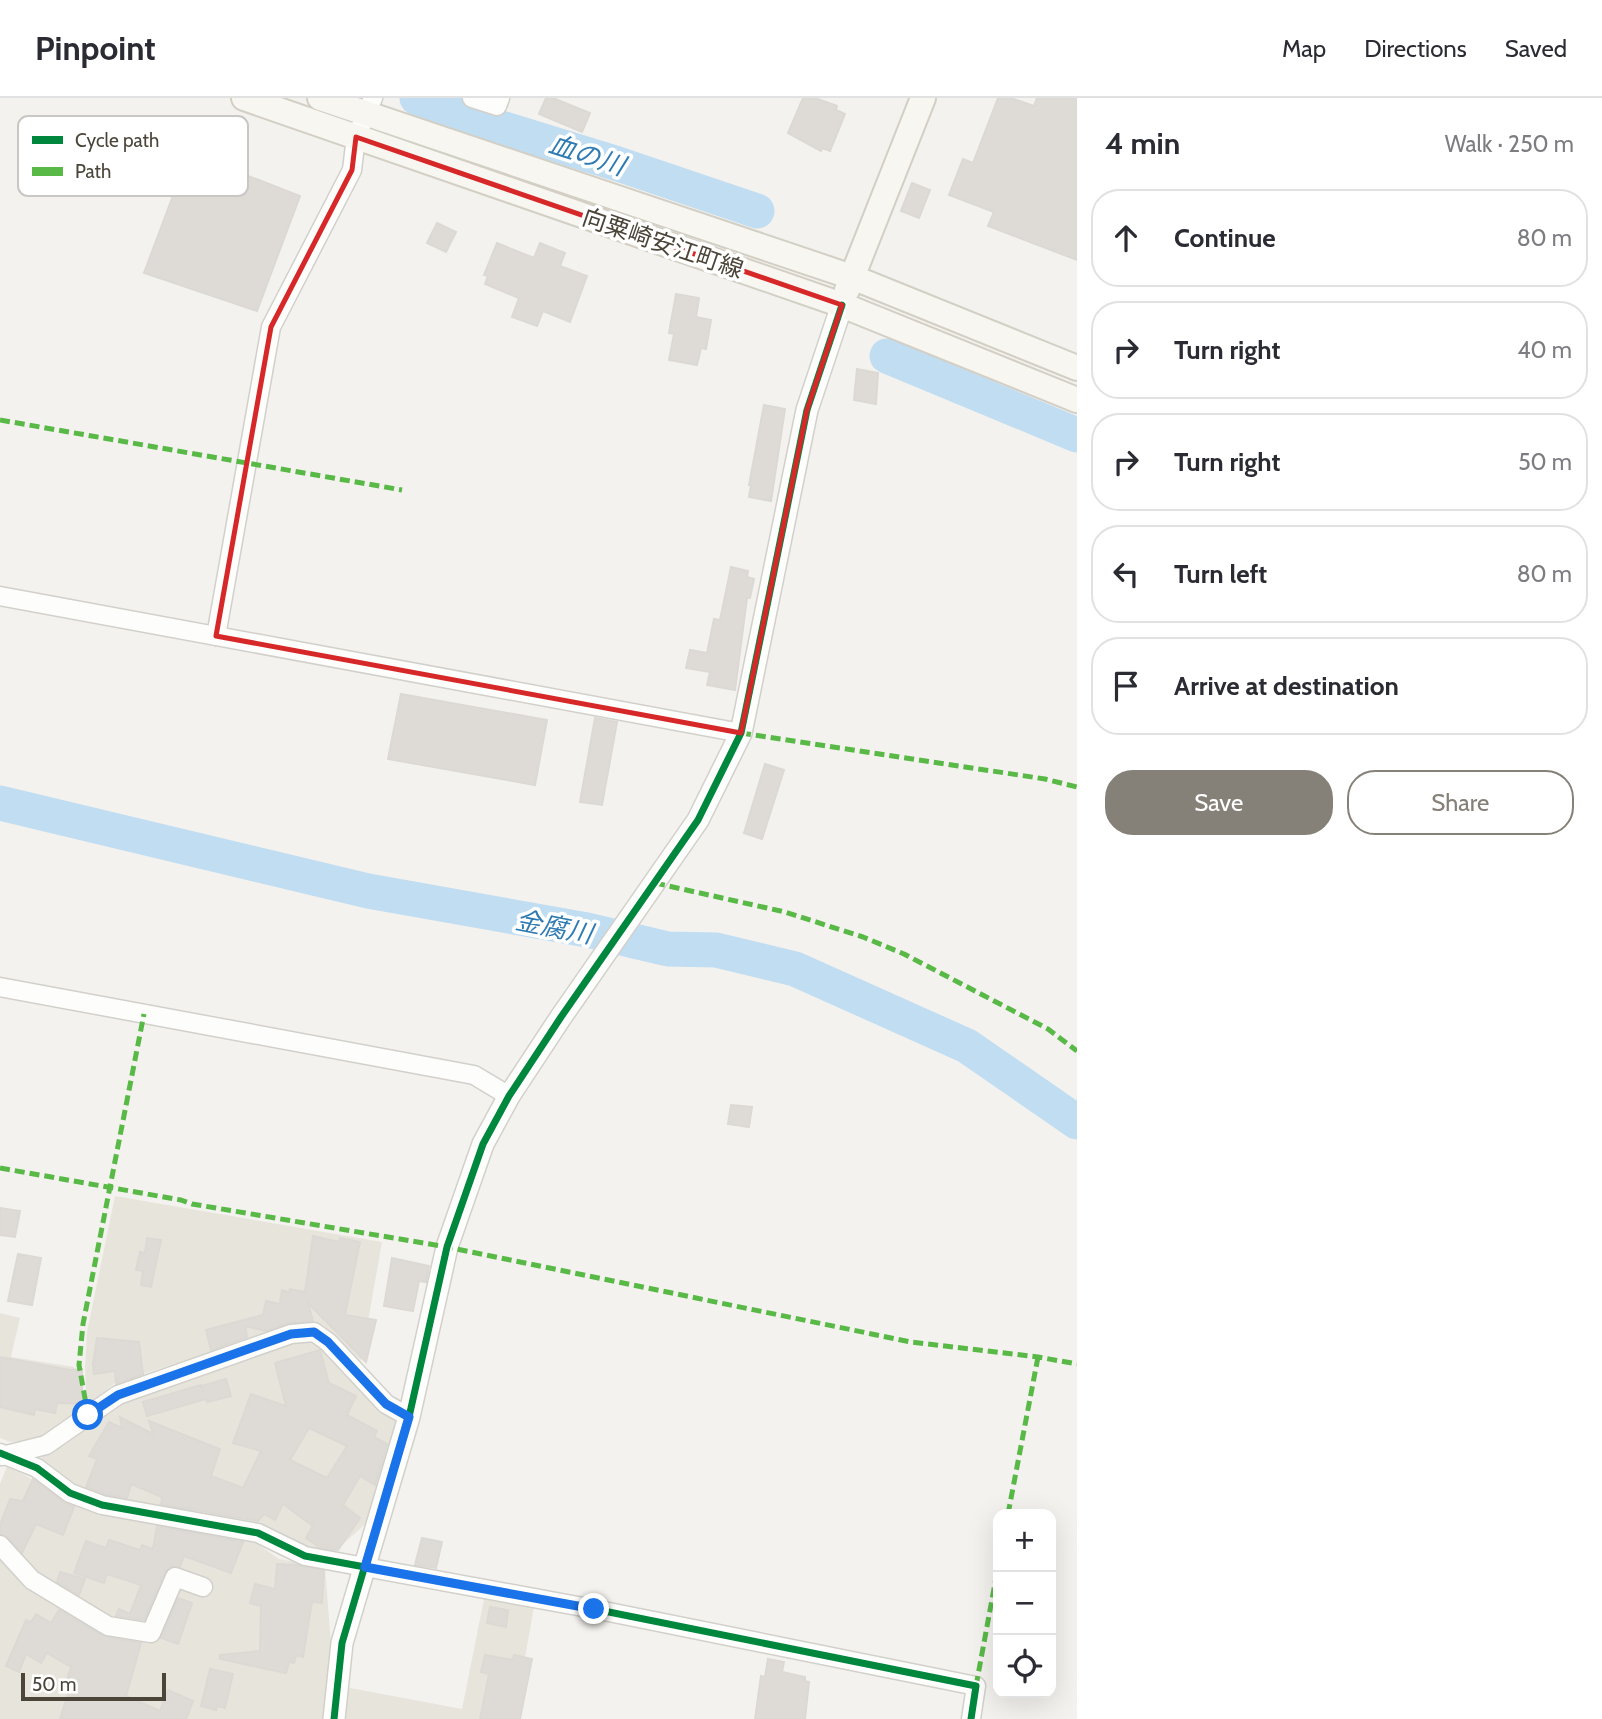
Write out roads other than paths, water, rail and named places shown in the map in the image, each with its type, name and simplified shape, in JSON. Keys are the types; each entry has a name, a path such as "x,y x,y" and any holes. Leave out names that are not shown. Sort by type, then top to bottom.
{"main road":[{"name":"向粟崎安江町線","path":"244,98 842,304 1077,400"},
{"name":"向粟崎安江町線","path":"320,98 368,108 852,276 1077,368"},
{"path":"842,304 923,98"}],"street":[{"path":"472,98 497,106 500,98"},
{"path":"216,636 271,327 352,170 356,137 368,108"},
{"path":"334,1719 342,1643 409,1417 447,1247 483,1144 509,1096 698,820 732,756 741,733 807,410 842,304"},
{"path":"0,596 741,733"},
{"path":"0,987 474,1075 509,1096"},
{"path":"1,1456 46,1445 118,1395 291,1334 314,1332 328,1342 386,1404 409,1417"},
{"path":"1,1456 37,1468 70,1493 102,1505 258,1534 305,1556 594,1609 976,1686 971,1719"},
{"path":"0,1545 32,1580 108,1626 151,1633 174,1577 204,1587"}],"waterway":[{"name":"血の川","path":"417,98 459,115 618,164 757,211"},
{"name":"血の川","path":"887,356 1077,435"},
{"name":"金腐川","path":"0,803 368,891 587,930 668,949 716,950 795,969 967,1046 1077,1122"}]}
